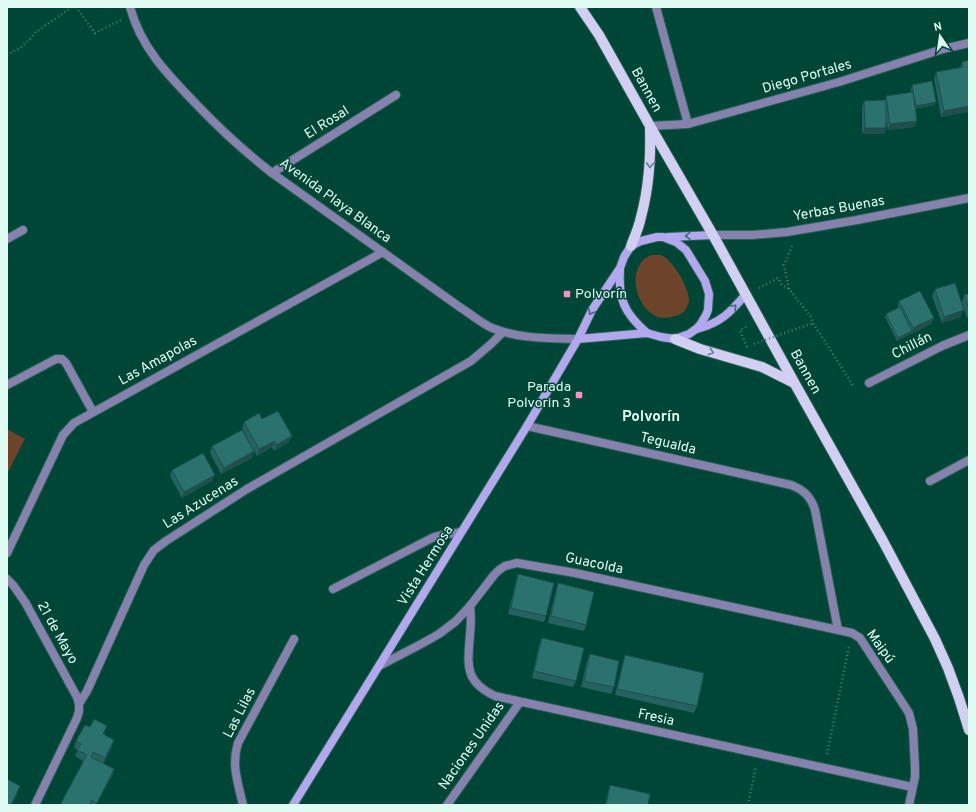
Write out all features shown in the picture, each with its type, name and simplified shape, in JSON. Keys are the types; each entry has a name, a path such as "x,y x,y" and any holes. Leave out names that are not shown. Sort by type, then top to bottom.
{"main road":[{"path":"580,7 600,36"},
{"path":"589,7 600,36"},
{"name":"Bannen","path":"600,36 713,235 883,541 935,639 948,668 969,730"},
{"path":"631,246 641,218 647,190 650,169 650,126"},
{"path":"631,246 641,241 657,237 713,235"},
{"path":"663,237 676,242 686,250 702,274 708,287 709,294 708,310 703,320 696,329 689,334 675,339"},
{"name":"Vista Hermosa","path":"293,805 526,426 578,339 592,310 620,268 624,257 631,246"},
{"name":"Vista Hermosa","path":"620,268 619,284 624,305 630,316 646,333"},
{"path":"696,329 722,319 746,294"},
{"path":"578,339 646,333 675,339 762,368 795,384"}],"street":[{"path":"656,7 688,124"},
{"name":"Avenida Playa Blanca","path":"131,11 141,36 156,61 166,73 213,122 249,155 272,173 478,319 492,327 515,335 578,339"},
{"name":"Diego Portales","path":"650,126 688,124 839,82 943,49 969,43"},
{"name":"El Rosal","path":"272,173 396,95"},
{"name":"Yerbas Buenas","path":"713,235 752,235 787,232 969,198"},
{"path":"7,239 23,230"},
{"name":"Las Amapolas","path":"7,553 63,435 74,423 383,252"},
{"name":"Las Azucenas","path":"35,805 77,718 79,704 87,691 144,565 148,557 159,545 247,489 471,361 503,332"},
{"name":"Chillán","path":"869,383 923,355 969,335"},
{"path":"7,385 56,359 62,359 66,363 93,412"},
{"name":"Tegualda","path":"526,426 798,487 808,496 813,503 815,510 838,630"},
{"path":"930,481 969,460"},
{"path":"333,589 434,537 461,532"},
{"name":"Guacolda","path":"379,666 439,634 456,621 499,570 505,566 517,563 575,573 838,630"},
{"name":"21 de Mayo","path":"7,579 25,602 77,697 79,704"},
{"name":"Fresia","path":"470,606 471,620 468,659 470,674 479,687 495,696 912,787"},
{"name":"Maipú","path":"838,630 852,633 860,638 909,713 913,729 915,756 914,777 909,805"},
{"name":"Las Lilas","path":"243,805 234,756 238,742 294,639"},
{"name":"Naciones Unidas","path":"447,805 520,702"}],"path":[{"path":"7,56 32,38 36,32 72,7"},
{"path":"76,7 95,33 131,11"},
{"path":"746,294 778,278 782,285 789,289 811,317 813,323 832,354 856,388 869,383"},
{"path":"751,339 754,344 813,323"},
{"path":"747,347 740,330 746,327 749,333"},
{"path":"824,768 852,633"},
{"path":"748,805 758,754"}],"shaded area":[{"path":"651,255 660,255 667,259 676,269 684,282 689,300 688,306 679,315 667,318 658,317 646,309 642,303 637,289 636,274 640,263"},
{"path":"7,429 25,439 7,474"}],"building":[{"path":"969,60 969,106 944,111 936,72 963,67 962,62"},
{"path":"932,81 936,102 916,106 912,85"},
{"path":"913,92 917,121 890,124 886,96"},
{"path":"886,100 886,128 865,128 864,101"},
{"path":"955,283 964,310 944,317 935,289"},
{"path":"920,291 934,318 913,328 899,301"},
{"path":"969,294 969,309 964,295"},
{"path":"900,307 912,331 898,338 886,314"},
{"path":"278,411 292,436 276,445 275,441 259,449 244,422 259,413 262,419"},
{"path":"242,430 254,451 224,468 212,446"},
{"path":"203,453 215,475 184,492 172,470"},
{"path":"518,574 554,583 546,616 511,608"},
{"path":"558,583 594,592 586,625 551,616"},
{"path":"542,638 584,648 576,681 534,671"},
{"path":"590,654 619,661 614,687 584,681"},
{"path":"625,655 704,673 697,706 617,689"},
{"path":"94,719 107,726 103,734 114,740 105,758 93,752 91,757 114,769 97,803 92,800 89,805 60,805 87,755 77,750 81,744 76,741 85,725 90,727"},
{"path":"7,779 20,786 11,805 7,805"},
{"path":"610,785 650,794 648,805 606,805"}],"place":[{"name":"Polvorín","path":"567,294"},
{"name":"Parada Polvorin 3","path":"579,395"}],"district":[{"name":"Polvorín","path":"651,417"}]}
